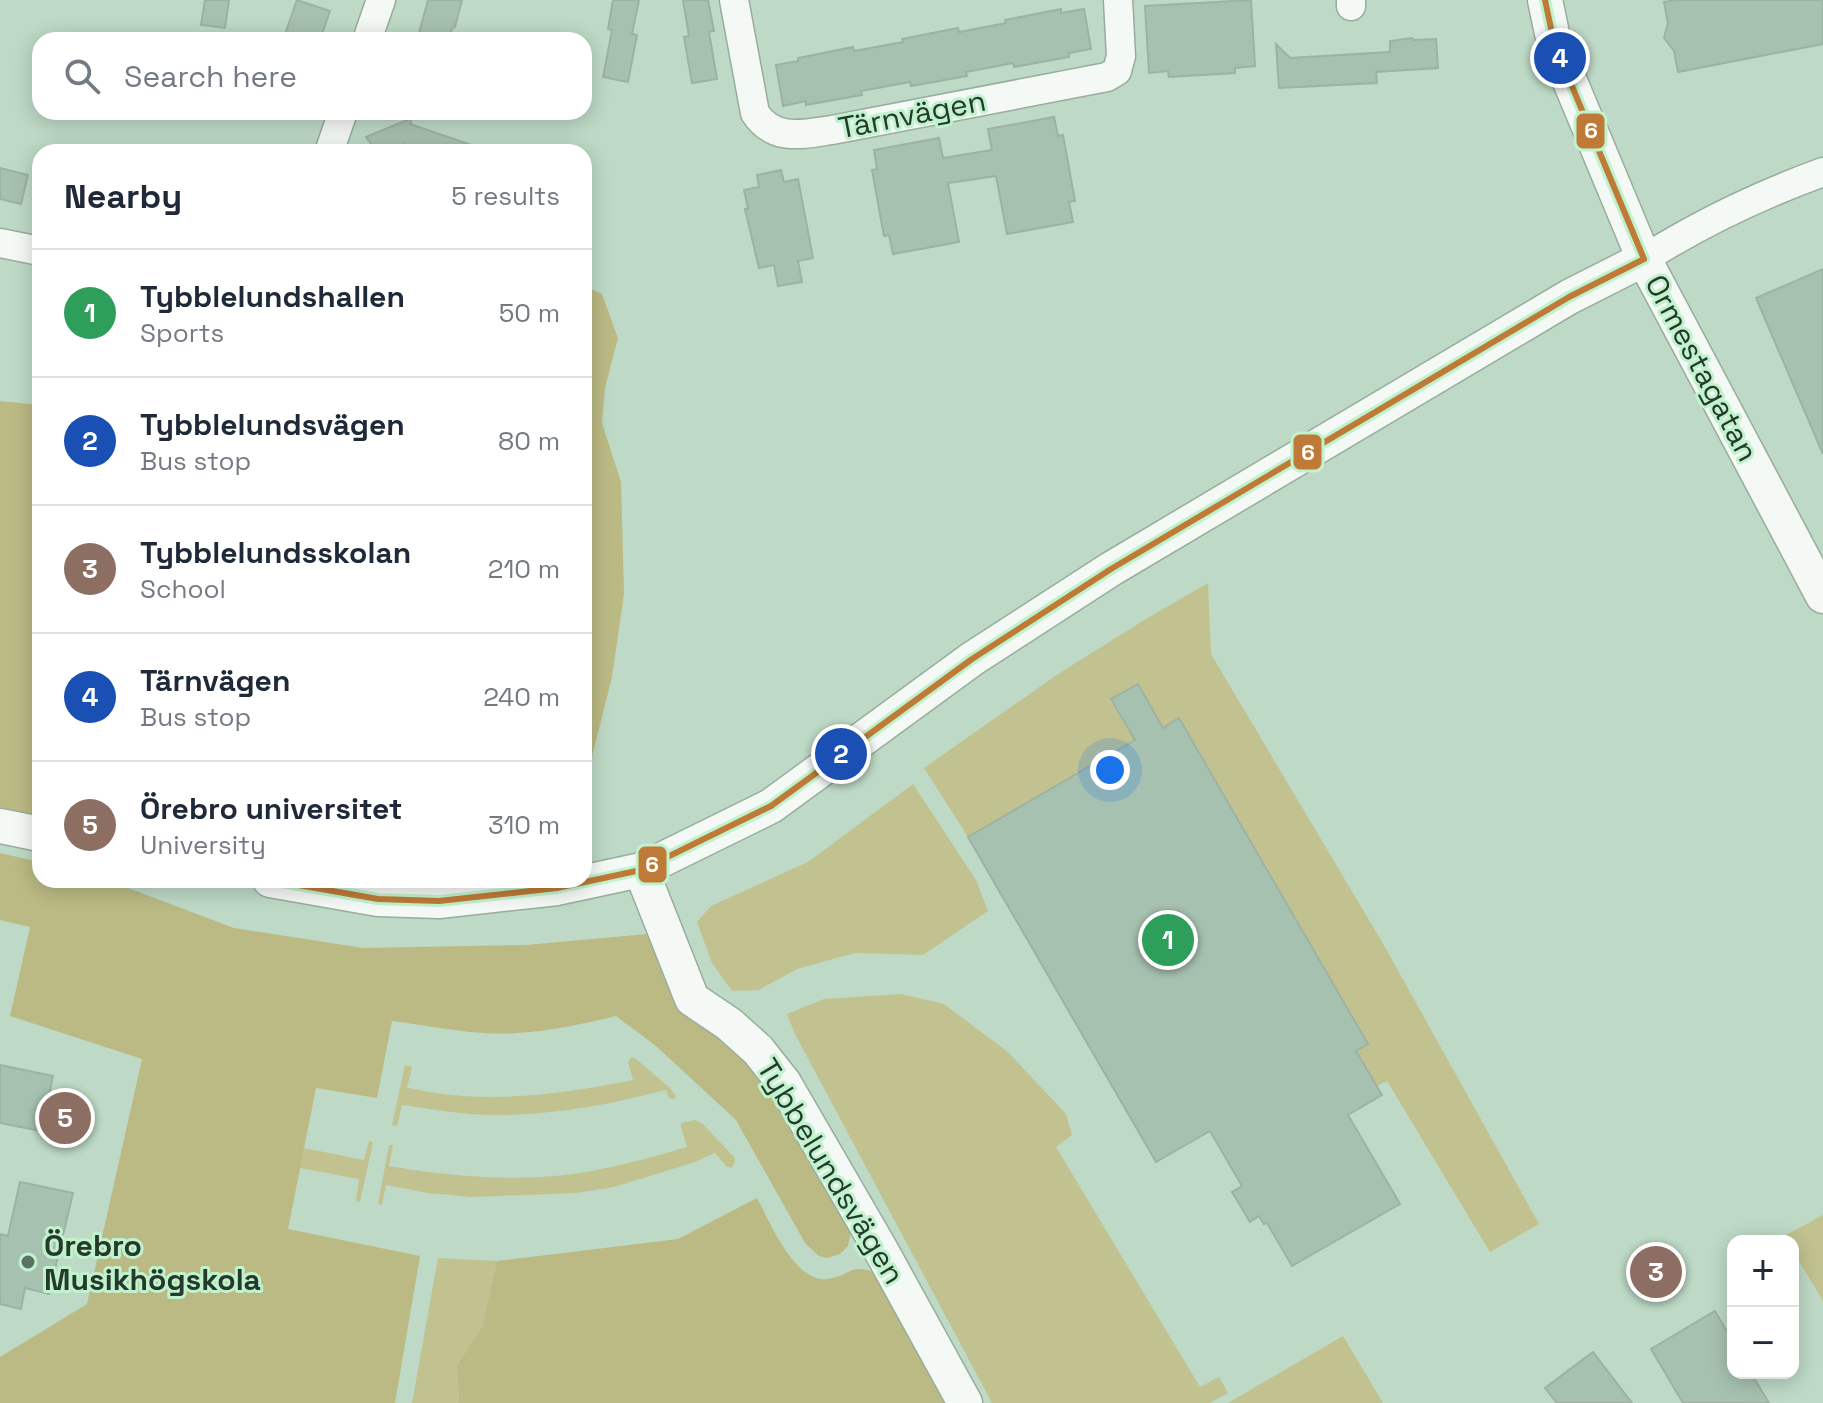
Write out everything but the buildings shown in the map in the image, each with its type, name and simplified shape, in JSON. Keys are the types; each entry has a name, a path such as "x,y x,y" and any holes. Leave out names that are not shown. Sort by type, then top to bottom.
{"street":[{"path":"370,32 381,0"},
{"name":"Tärnvägen","path":"734,0 755,113 762,124 798,135 1107,77 1117,71 1121,56 1118,0"},
{"name":"Ormestagatan","path":"1545,0 1554,43 1644,259 1823,596"},
{"path":"332,144 340,120"},
{"path":"592,880 641,870 771,806 972,659 1111,569 1569,297 1644,259 1687,232 1751,201 1823,172"},
{"path":"0,243 32,249"},
{"path":"0,826 32,832"},
{"name":"Tybbelundsvägen","path":"641,870 692,999 729,1024 758,1050 784,1083 965,1403"},
{"path":"315,888 378,899 439,901 557,888"}],"green space":[{"path":"1208,583 1211,654 1385,947 1539,1224 1490,1252 1387,1081 1377,1086 1356,1051 1368,1043 1180,718 1163,728 1138,684 1111,700 1135,740 968,837 924,768 1058,674"},
{"path":"913,784 976,880 988,911 923,955 855,953 797,969 759,990 732,991 712,963 697,922 711,906 808,862"},
{"path":"901,994 944,1004 1008,1052 1066,1114 1072,1135 1056,1147 1200,1387 1219,1377 1228,1393 1210,1403 992,1403 787,1014 824,999"},
{"path":"631,1057 669,1087 676,1096 674,1099 669,1098 666,1090 578,1108 511,1115 466,1114 402,1105 397,1126 392,1125 405,1065 412,1067 407,1088 496,1097 565,1092 633,1080 628,1062"},
{"path":"695,1120 703,1124 735,1158 731,1168 715,1153 614,1187 577,1193 472,1197 386,1185 382,1205 378,1204 389,1145 393,1145 389,1166 488,1177 562,1175 611,1167 687,1147 681,1123"},
{"path":"369,1141 373,1142 360,1202 356,1201 359,1179 300,1168 304,1148 364,1160"},
{"path":"1823,1215 1823,1301 1799,1261 1799,1235 1786,1235"},
{"path":"438,1258 497,1261 482,1327 457,1365 459,1403 412,1403"},
{"path":"1343,1336 1383,1403 1228,1403"}],"shaded area":[{"path":"592,290 602,294 618,338 605,388 602,423 621,482 624,594 612,677 592,757"},
{"path":"0,401 32,404 32,815 0,809"},
{"path":"0,853 32,860 32,888 128,888 234,928 363,948 526,945 647,934 674,987 746,1062 782,1106 852,1226 848,1246 840,1254 827,1258 819,1256 805,1243 736,1120 656,1046 616,1016 555,1029 501,1034 392,1021 377,1098 316,1088 288,1229 420,1256 395,1403 0,1403 0,1357 87,1304 142,1059 10,1016 30,927 0,920"},
{"path":"757,1198 785,1249 805,1272 816,1278 828,1279 855,1269 876,1273 953,1403 459,1403 457,1365 482,1327 497,1261 678,1239"}],"transit line":[{"name":"6","path":"1545,0 1554,43 1644,259"},
{"name":"6","path":"592,880 641,870 771,806 972,659 1111,569 1569,297 1644,259"},
{"name":"6","path":"315,888 378,899 439,901 557,888"}],"place":[{"name":"Tärnvägen","path":"1560,58"},
{"name":"Tybblelundsvägen","path":"841,754"},
{"name":"Tybblelundshallen","path":"1168,940"},
{"name":"Örebro universitet","path":"65,1118"},
{"name":"Örebro Musikhögskola","path":"28,1262"},
{"name":"Tybblelundsskolan","path":"1656,1272"}]}
